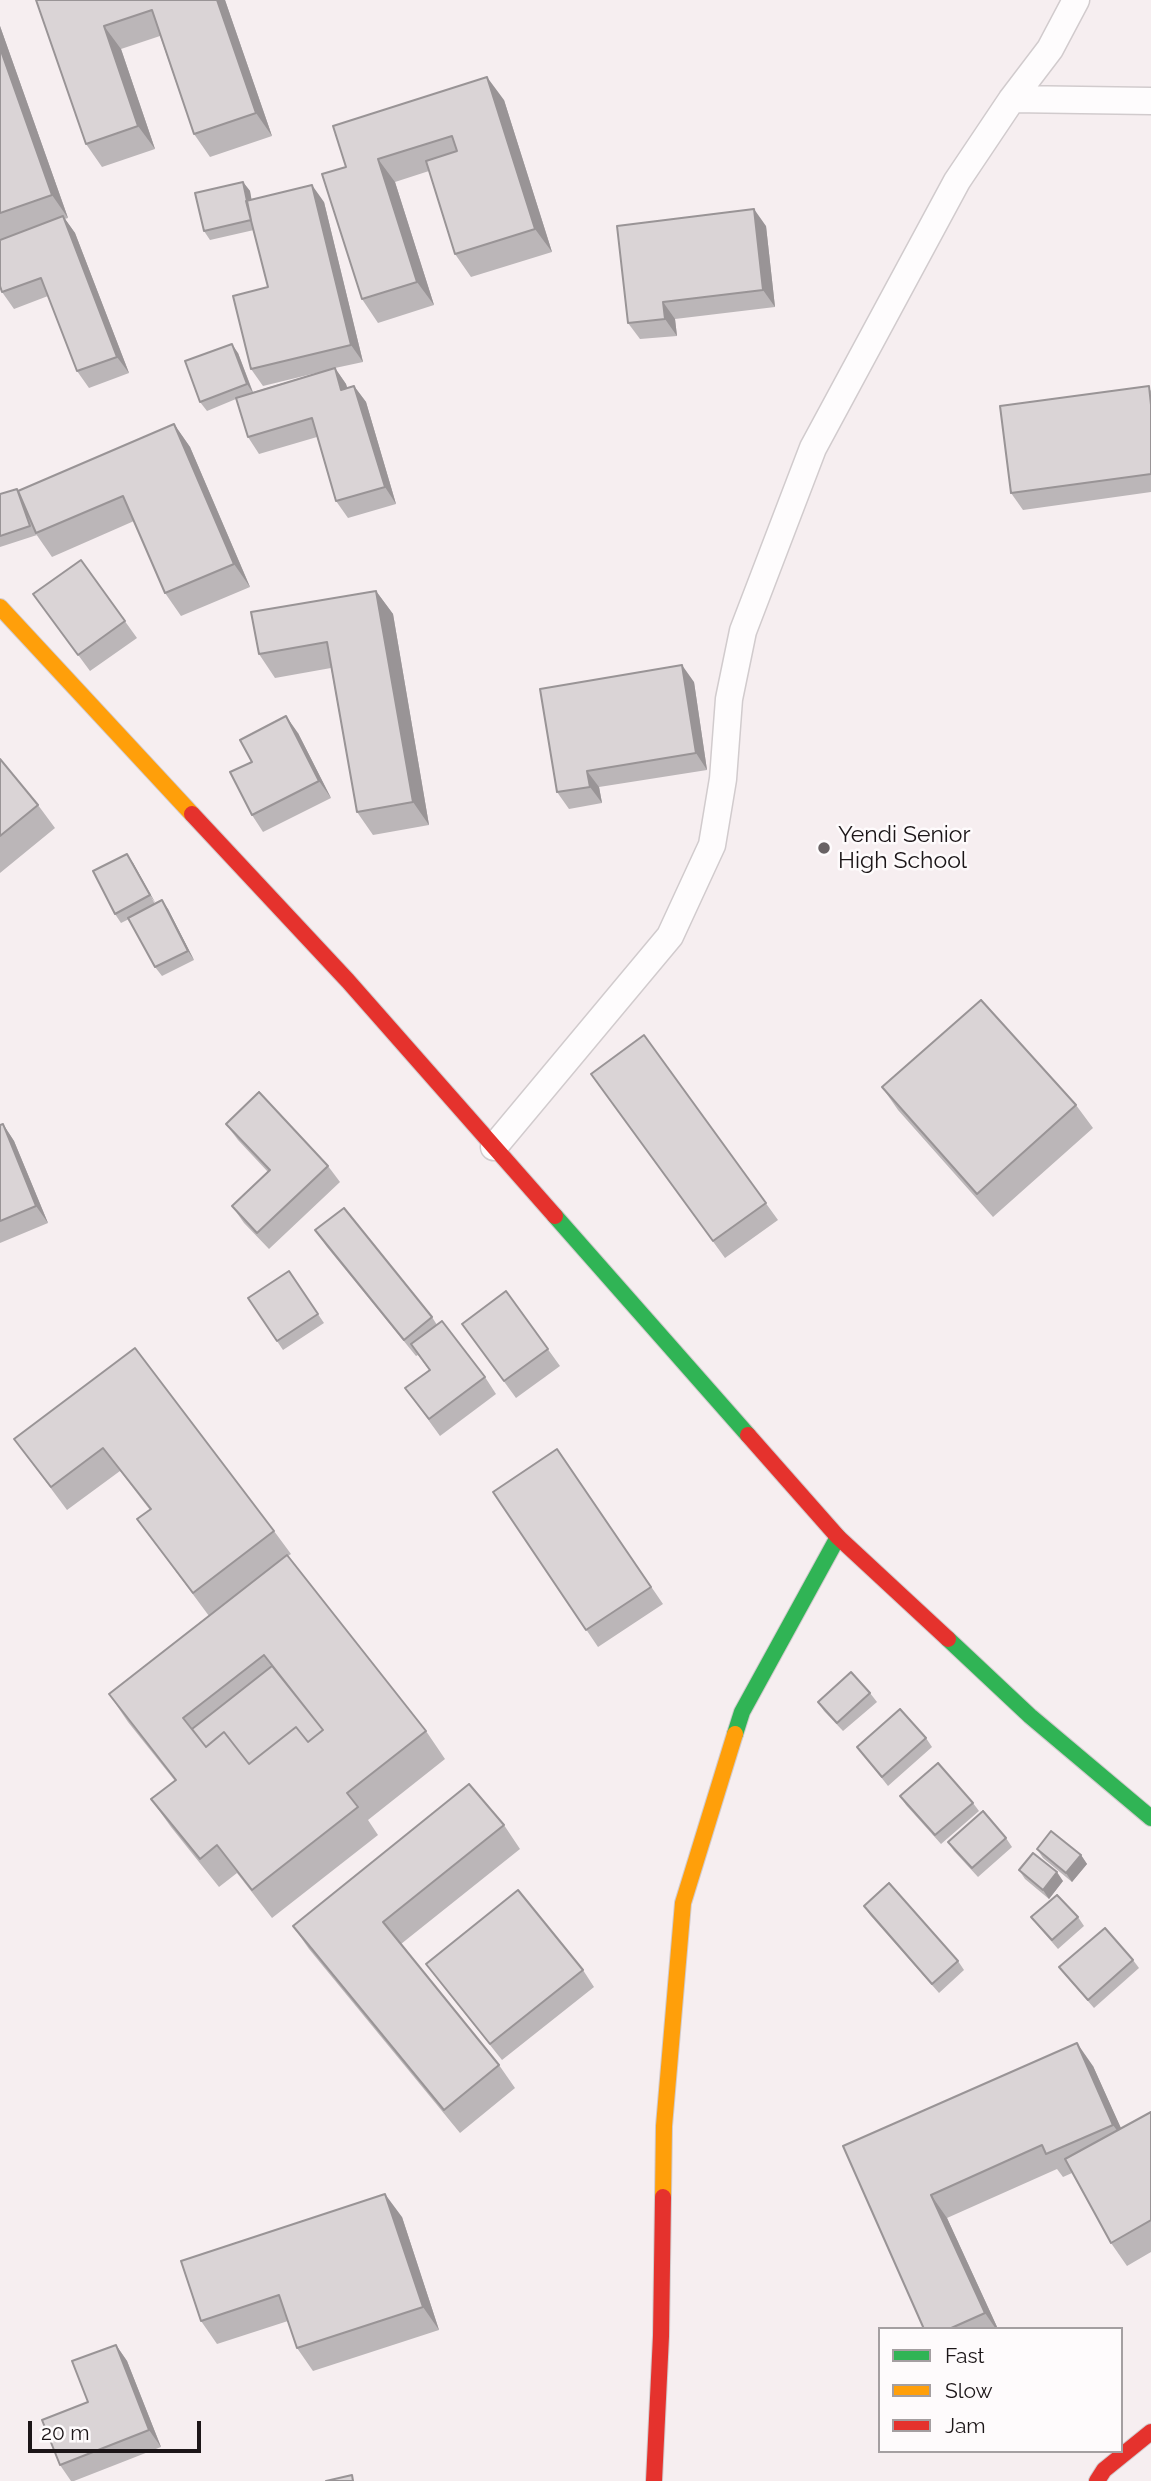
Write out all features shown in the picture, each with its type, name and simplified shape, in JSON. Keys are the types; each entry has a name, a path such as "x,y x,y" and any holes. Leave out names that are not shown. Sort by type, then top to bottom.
{"street":[{"path":"0,607 348,981 838,1537 1030,1716 1151,1818"},
{"path":"654,2481 661,2336 664,2126 683,1903 743,1712 838,1537"},
{"path":"1097,2481 1104,2470 1151,2432"}],"lane":[{"path":"495,1147 670,936 712,845 723,779 729,699 743,631 813,448 957,181 1012,99 1050,49 1076,0"},
{"path":"1012,99 1151,102"}],"building":[{"path":"36,0 217,0 256,113 194,134 152,10 104,26 138,126 86,144"},
{"path":"0,48 52,195 0,213"},
{"path":"487,77 535,229 455,254 426,161 457,151 452,136 378,159 417,282 362,299 322,174 346,167 333,126"},
{"path":"243,182 251,220 204,231 195,193"},
{"path":"312,185 351,345 251,369 233,296 268,287 246,201"},
{"path":"754,209 763,290 663,302 665,319 628,323 617,226"},
{"path":"63,216 117,357 77,371 41,278 2,292 0,286 0,240"},
{"path":"232,344 247,384 200,402 185,361"},
{"path":"335,368 341,390 354,386 385,487 336,501 312,418 248,437 236,398"},
{"path":"1149,386 1151,474 1011,493 1000,406"},
{"path":"174,424 234,564 165,593 123,496 36,533 18,491"},
{"path":"17,489 30,526 0,536 0,494"},
{"path":"81,560 125,621 78,655 33,594"},
{"path":"376,591 413,802 357,812 327,642 259,654 251,612"},
{"path":"682,665 696,753 587,771 590,787 557,792 540,689"},
{"path":"286,716 319,781 252,815 230,772 252,762 240,740"},
{"path":"0,759 38,805 0,836"},
{"path":"127,854 150,895 115,914 93,871"},
{"path":"162,900 188,951 155,967 128,918"},
{"path":"981,1000 1076,1105 977,1194 882,1087"},
{"path":"644,1035 766,1203 713,1241 591,1074"},
{"path":"259,1092 328,1166 257,1233 232,1206 270,1170 226,1124"},
{"path":"3,1124 36,1206 0,1221 0,1125"},
{"path":"344,1208 432,1317 404,1340 315,1230"},
{"path":"289,1271 318,1314 277,1341 248,1298"},
{"path":"506,1291 548,1349 504,1381 462,1324"},
{"path":"442,1321 485,1377 429,1419 405,1388 430,1370 411,1344"},
{"path":"135,1348 274,1531 193,1593 137,1519 151,1509 103,1448 51,1487 14,1439"},
{"path":"557,1449 651,1587 586,1630 493,1492"},
{"path":"287,1555 426,1731 347,1793 358,1807 252,1890 217,1845 200,1859 151,1799 176,1780 109,1694","holes":["264,1655 323,1730 308,1742 296,1727 249,1764 224,1732 206,1747 183,1718"]},
{"path":"272,1666 323,1730 308,1742 296,1727 249,1764 224,1732 206,1747 192,1729"},
{"path":"851,1672 870,1693 837,1723 818,1702"},
{"path":"900,1709 926,1738 882,1777 857,1747"},
{"path":"938,1763 973,1803 935,1835 900,1796"},
{"path":"469,1784 504,1825 383,1922 499,2065 444,2110 293,1926"},
{"path":"983,1811 1006,1838 972,1868 948,1842"},
{"path":"1051,1831 1081,1855 1066,1873 1037,1849"},
{"path":"1033,1853 1057,1872 1043,1890 1019,1870"},
{"path":"889,1883 958,1961 932,1984 864,1906"},
{"path":"518,1890 583,1970 490,2044 426,1964"},
{"path":"1057,1895 1078,1917 1052,1940 1031,1917"},
{"path":"1105,1928 1133,1960 1088,2000 1059,1967"},
{"path":"1077,2043 1113,2125 1046,2154 1042,2145 931,2195 985,2313 954,2327 923,2327 843,2146"},
{"path":"1151,2112 1151,2220 1111,2243 1065,2159"},
{"path":"385,2194 423,2307 297,2348 279,2295 201,2321 181,2261"},
{"path":"116,2345 149,2430 60,2465 42,2420 88,2402 72,2361"},
{"path":"352,2475 353,2481 326,2481"}],"traffic: fast":[{"path":"555,1216 748,1435"},
{"path":"735,1734 742,1712 838,1537"},
{"path":"948,1639 1030,1716 1151,1818"}],"traffic: slow":[{"path":"0,607 192,814"},
{"path":"663,2197 664,2126 683,1903 735,1734"}],"traffic: jam":[{"path":"192,814 348,981 555,1216"},
{"path":"748,1435 838,1537 948,1639"},
{"path":"654,2481 661,2336 663,2197"},
{"path":"1097,2481 1104,2470 1151,2432"}],"place":[{"name":"Yendi Senior High School","path":"824,848"}]}
